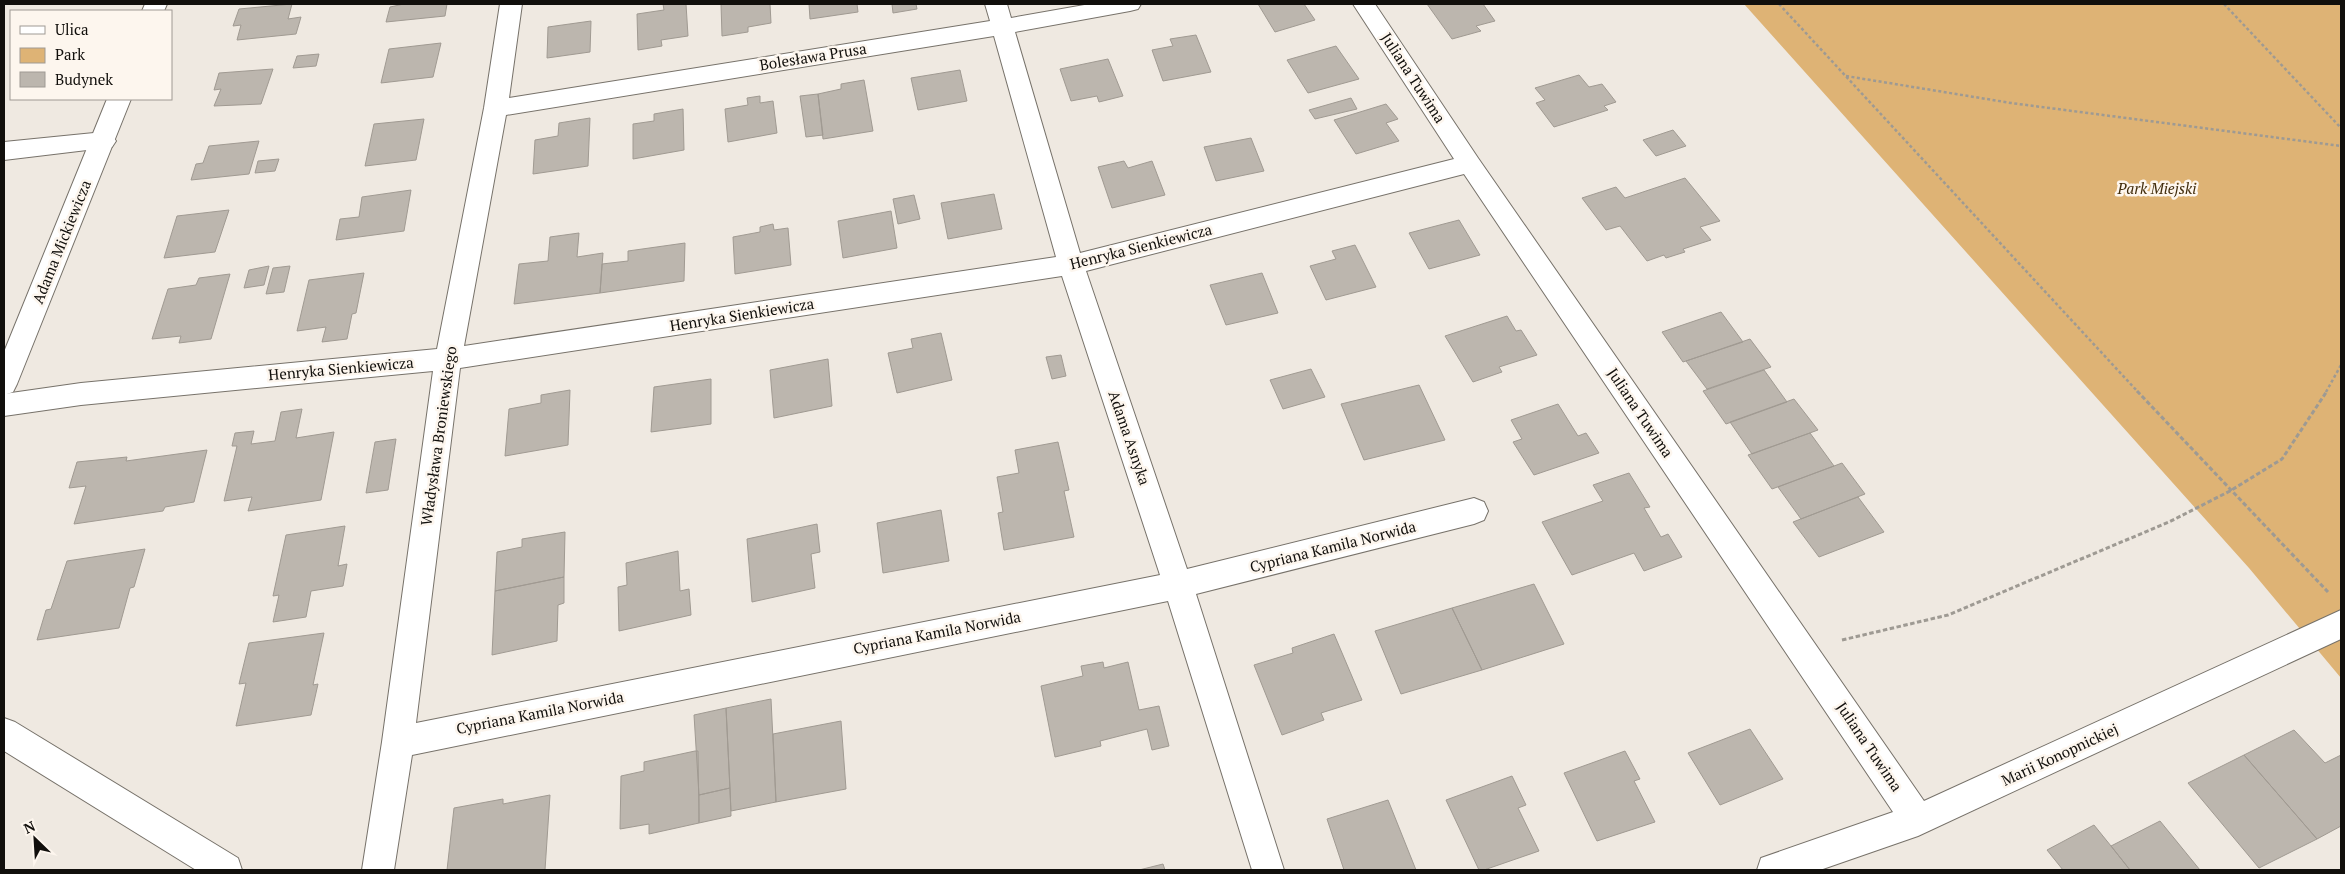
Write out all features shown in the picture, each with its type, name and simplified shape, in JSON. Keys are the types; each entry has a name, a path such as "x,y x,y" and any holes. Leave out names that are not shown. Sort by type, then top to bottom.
{"street":[{"name":"Władysława Broniewskiego","path":"378,870 398,742 448,359 496,108 511,4"},
{"name":"Bolesława Prusa","path":"496,108 1000,15 1130,4"},
{"name":"Juliana Tuwima","path":"1364,4 1470,164 1918,820"},
{"name":"Adama Asnyka","path":"1000,15 1071,265 1178,585 1268,870"},
{"name":"Adama Mickiewicza","path":"4,384 104,141 119,100"},
{"path":"4,151 104,141"},
{"name":"Henryka Sienkiewicza","path":"4,405 81,394 448,359 1071,265 1470,164"},
{"name":"Cypriana Kamila Norwida","path":"398,742 1178,585 1474,511"},
{"name":"Marii Konopnickiej","path":"1773,870 1918,820 2338,611"},
{"path":"4,732 226,870"}],"path":[{"path":"1779,4 2230,491 2338,611"},
{"path":"2224,4 2341,128"},
{"path":"1846,76 2012,103 2341,146"},
{"path":"1803,650 1948,615 2161,525 2230,491 2282,458 2323,398 2341,365"}],"green space":[{"name":"Park Miejski","path":"1744,4 2341,4 2341,678 2249,568"}],"building":[{"path":"292,4 288,19 301,17 296,34 237,40 241,25 233,26 239,9"},
{"path":"404,4 447,4 445,16 386,22 390,7"},
{"path":"663,4 686,4 688,36 661,40 662,46 638,50 637,14 664,10"},
{"path":"721,4 770,4 771,23 748,27 748,32 722,36"},
{"path":"809,4 857,4 858,12 810,19"},
{"path":"892,4 916,4 917,9 893,13"},
{"path":"1258,4 1304,4 1315,20 1275,32"},
{"path":"1427,4 1483,4 1495,21 1476,26 1481,31 1452,39"},
{"path":"591,21 590,52 547,58 548,27"},
{"path":"1196,35 1211,72 1163,81 1152,50 1173,46 1170,39"},
{"path":"441,43 433,77 381,83 389,49"},
{"path":"1336,46 1359,79 1308,93 1287,60"},
{"path":"319,54 316,66 293,68 297,56"},
{"path":"1108,59 1123,96 1099,102 1097,96 1071,101 1060,69"},
{"path":"273,69 261,104 214,106 221,89 214,90 219,73"},
{"path":"960,70 967,101 918,110 911,78"},
{"path":"1579,75 1589,87 1602,84 1616,102 1604,106 1608,110 1554,127 1536,103 1545,100 1535,88"},
{"path":"864,80 873,131 823,139 818,94 841,89 841,84"},
{"path":"818,94 823,135 806,137 800,96"},
{"path":"760,96 760,103 773,101 777,133 728,142 725,109 748,105 747,98"},
{"path":"1351,98 1357,109 1315,119 1309,110"},
{"path":"1386,104 1398,119 1386,123 1399,141 1356,154 1334,120"},
{"path":"683,109 684,150 633,159 633,124 654,121 654,114"},
{"path":"590,118 588,166 533,174 535,140 558,136 559,123"},
{"path":"424,119 416,160 365,166 374,124"},
{"path":"1673,130 1686,146 1656,156 1643,140"},
{"path":"1251,138 1264,171 1216,181 1204,147"},
{"path":"259,141 249,174 191,180 196,164 203,163 209,146"},
{"path":"279,159 275,171 255,173 258,161"},
{"path":"1124,161 1128,168 1152,161 1165,195 1112,208 1098,167"},
{"path":"1685,178 1720,221 1700,227 1711,240 1683,249 1685,252 1666,258 1664,255 1647,261 1620,226 1606,230 1582,198 1616,187 1625,198"},
{"path":"411,190 404,231 336,240 340,219 359,217 362,197"},
{"path":"994,194 1002,229 948,239 941,203"},
{"path":"914,195 920,219 898,224 893,199"},
{"path":"229,210 215,252 164,258 177,216"},
{"path":"891,211 897,248 843,258 838,221"},
{"path":"1459,220 1480,255 1429,269 1409,233"},
{"path":"773,224 774,230 788,228 791,265 735,274 733,237 760,232 760,227"},
{"path":"579,233 577,257 603,253 600,293 514,304 519,264 548,261 550,237"},
{"path":"685,243 684,281 600,293 602,264 628,261 628,251"},
{"path":"1355,245 1376,287 1326,300 1310,266 1336,259 1332,251"},
{"path":"269,266 264,285 244,288 249,270"},
{"path":"290,266 284,292 266,294 273,268"},
{"path":"364,273 356,313 352,314 347,339 322,342 326,327 297,331 309,280"},
{"path":"1262,273 1278,313 1226,325 1210,285"},
{"path":"230,274 211,339 179,343 181,336 152,339 168,289 196,285 199,278"},
{"path":"1721,312 1743,342 1683,362 1662,332"},
{"path":"1507,316 1516,331 1521,330 1537,355 1499,367 1502,372 1473,382 1445,336"},
{"path":"941,333 952,380 897,393 888,353 913,348 911,339"},
{"path":"1750,339 1771,367 1707,389 1686,361"},
{"path":"1061,355 1066,376 1052,379 1046,357"},
{"path":"828,359 832,406 774,418 770,370"},
{"path":"1311,369 1325,397 1283,409 1270,380"},
{"path":"1764,370 1787,402 1726,424 1703,391"},
{"path":"711,379 711,424 651,432 654,387"},
{"path":"1419,385 1445,440 1364,460 1341,404"},
{"path":"570,390 568,445 505,456 509,409 541,403 541,395"},
{"path":"1794,399 1818,430 1752,454 1730,422"},
{"path":"1558,404 1578,436 1586,433 1599,453 1534,475 1513,442 1522,439 1511,420"},
{"path":"302,409 296,438 334,432 321,500 248,511 252,497 224,501 237,446 232,446 235,433 254,431 251,444 275,441 281,412"},
{"path":"1810,433 1834,466 1772,489 1748,455"},
{"path":"396,439 388,490 366,493 375,442"},
{"path":"1058,442 1069,490 1064,491 1074,537 1004,550 998,513 1003,512 997,477 1019,473 1015,450"},
{"path":"207,450 194,502 165,507 163,511 74,524 86,486 69,488 77,462 127,457 126,461"},
{"path":"1842,463 1865,494 1801,519 1778,487"},
{"path":"1629,473 1650,507 1644,508 1661,537 1668,534 1682,557 1644,571 1634,553 1572,575 1542,522 1603,501 1593,485"},
{"path":"1858,497 1884,532 1819,557 1793,522"},
{"path":"941,510 949,561 883,573 877,523"},
{"path":"817,524 820,552 811,554 815,588 752,602 747,539"},
{"path":"345,526 338,566 347,564 343,586 311,591 306,617 273,622 279,595 273,596 286,535"},
{"path":"565,532 564,577 495,591 497,552 522,547 522,539"},
{"path":"145,549 134,587 130,588 119,628 37,640 46,610 51,609 67,561"},
{"path":"678,551 680,591 689,589 691,615 619,631 618,587 627,585 626,563"},
{"path":"564,577 564,603 558,605 557,641 492,655 495,591"},
{"path":"1534,584 1564,644 1482,670 1452,608"},
{"path":"1452,608 1482,670 1401,694 1375,631"},
{"path":"324,633 313,685 318,684 311,715 236,726 246,683 239,684 249,643"},
{"path":"1334,634 1362,700 1321,713 1324,720 1282,735 1254,665 1293,653 1292,648"},
{"path":"1103,662 1104,668 1128,662 1139,710 1159,706 1169,746 1152,750 1147,729 1100,741 1101,746 1055,757 1041,686 1083,676 1081,666"},
{"path":"771,699 776,802 731,811 726,708"},
{"path":"726,708 730,788 699,795 694,715"},
{"path":"841,721 846,789 776,802 773,734"},
{"path":"1750,729 1783,779 1720,805 1688,753"},
{"path":"2294,730 2325,763 2341,755 2341,826 2317,839 2244,755"},
{"path":"698,751 699,823 649,834 649,824 620,829 621,776 644,771 644,762"},
{"path":"1625,751 1640,779 1634,781 1655,822 1597,841 1564,773"},
{"path":"2244,755 2317,839 2259,868 2188,783"},
{"path":"1512,776 1526,805 1518,808 1539,851 1484,870 1479,870 1446,800"},
{"path":"730,788 731,816 699,823 699,795"},
{"path":"550,795 545,870 447,870 454,808 503,799 503,804"},
{"path":"1388,800 1416,870 1344,870 1327,819"},
{"path":"2160,821 2200,870 2130,870 2111,846"},
{"path":"2094,825 2130,870 2063,870 2047,850"},
{"path":"1163,864 1165,870 1139,870"}]}
